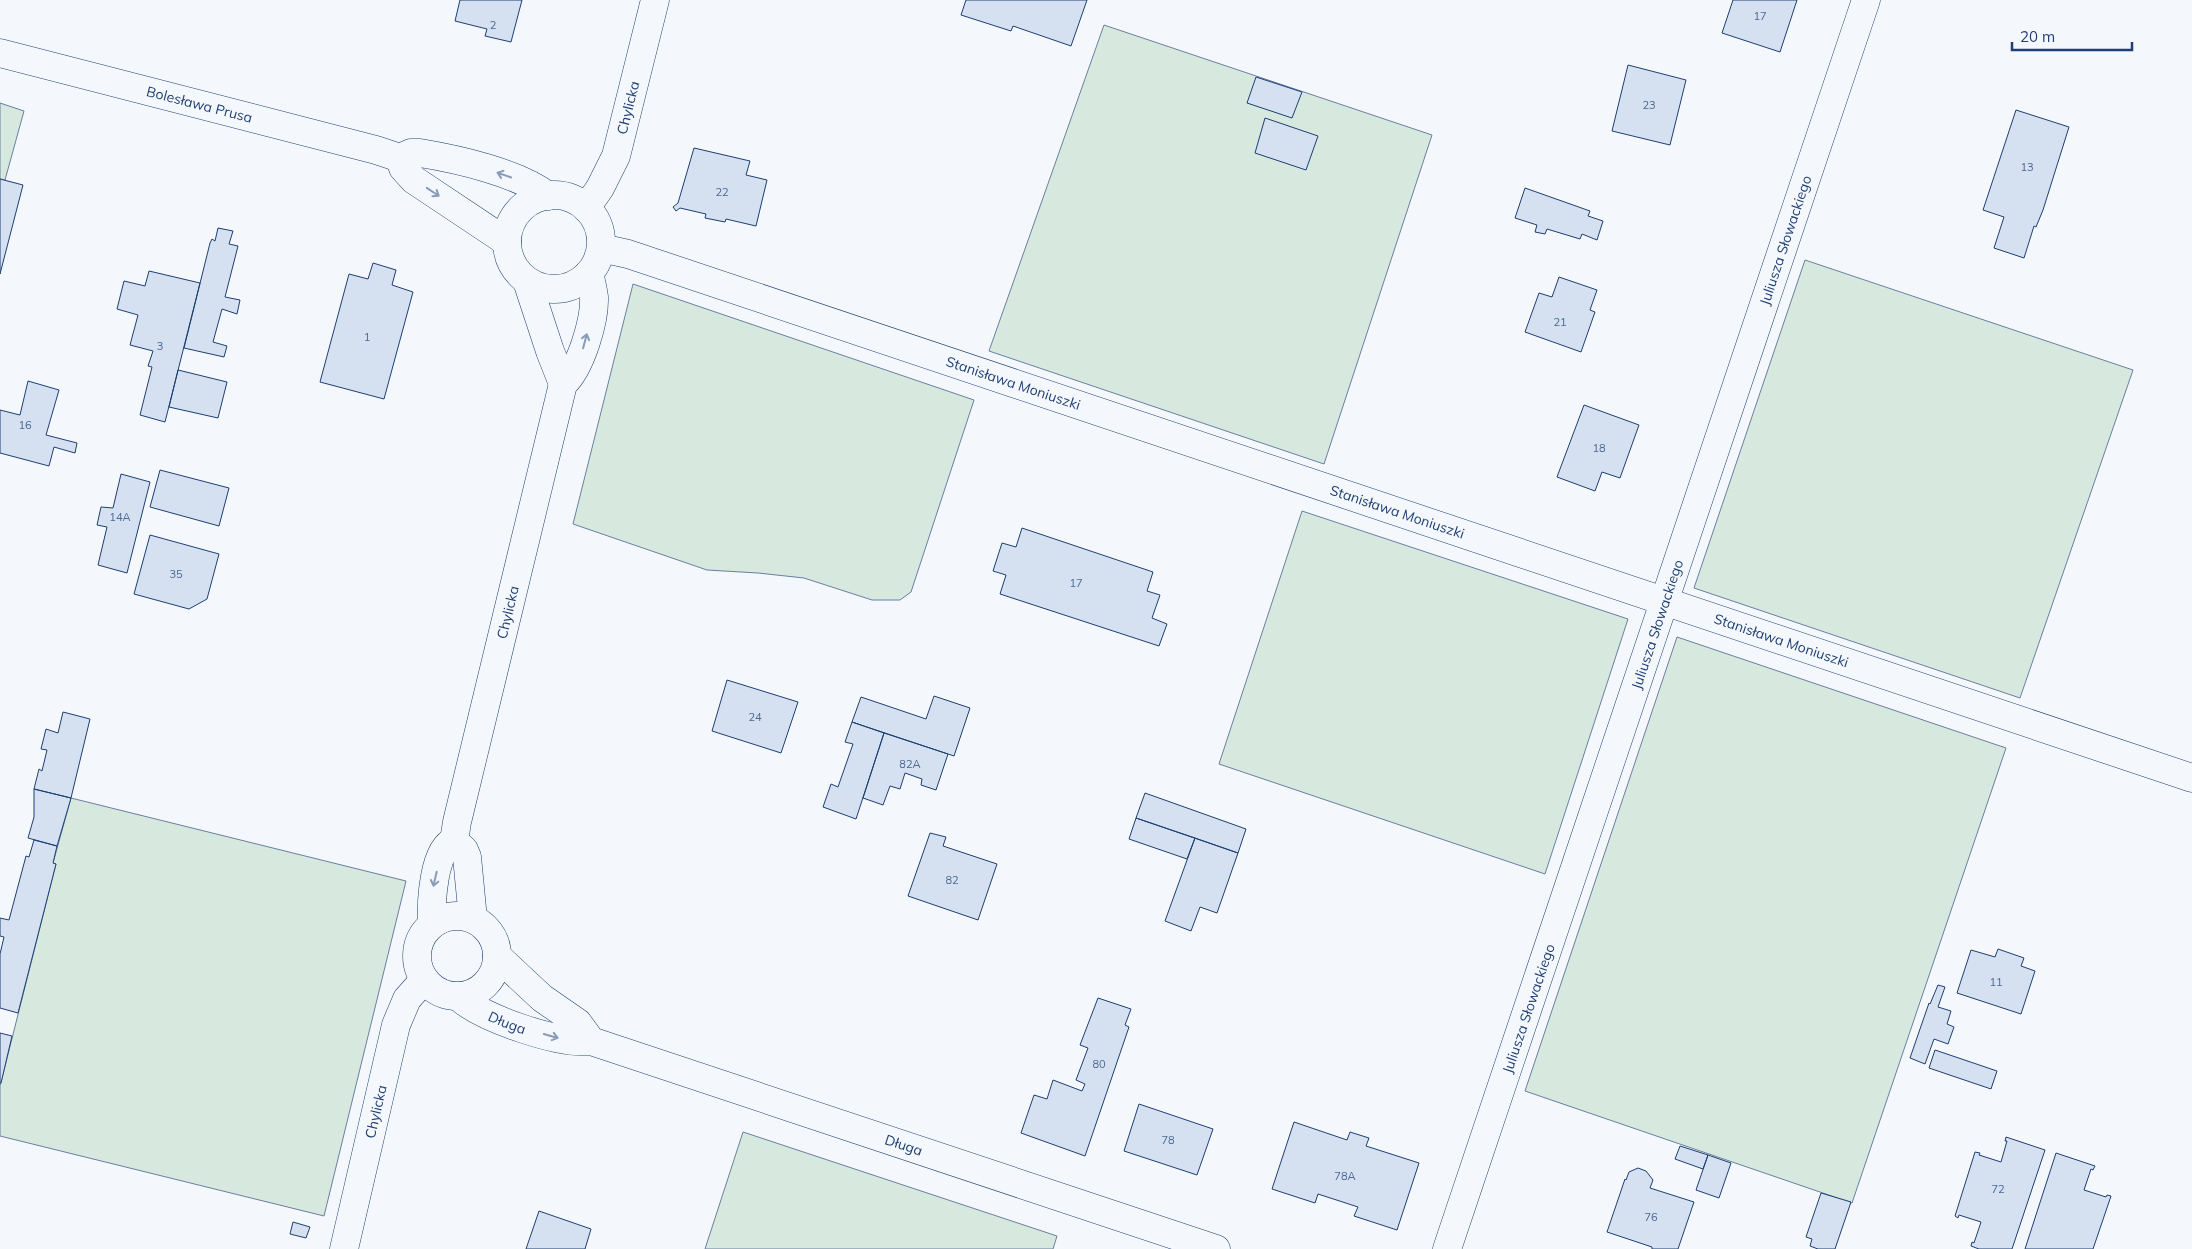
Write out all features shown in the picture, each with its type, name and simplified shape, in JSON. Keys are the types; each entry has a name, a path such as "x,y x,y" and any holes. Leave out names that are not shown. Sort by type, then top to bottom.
{"street":[{"name":"Chylicka","path":"586,208 616,156 655,0"},
{"name":"Juliusza Słowackiego","path":"1447,1249 1585,845 1866,0"},
{"name":"Bolesława Prusa","path":"0,52 376,150 400,158 412,152 479,167 526,182 548,196"},
{"path":"400,158 403,168 414,180 507,242"},
{"path":"548,196 562,196 574,200 586,208 595,220 600,233 601,248 597,261 590,273 579,282 565,288 551,289 537,286 527,281 512,264 507,242 508,230 514,218 523,207 535,200 548,196"},
{"name":"Stanisława Moniuszki","path":"601,248 628,254 2192,778"},
{"name":"Chylicka","path":"432,923 431,902 439,862 442,851 454,841 563,384 576,370 589,329 594,298 590,273"},
{"path":"527,281 563,384"},
{"path":"454,841 464,850 467,857 473,919"},
{"path":"452,916 473,919 484,926 493,937 497,956 492,976 484,987 472,994 459,997 445,995 433,990 424,980 418,968 416,956 418,942 424,931 432,923 452,916"},
{"path":"497,956 542,998 578,1023 591,1042"},
{"name":"Chylicka","path":"344,1249 396,1025 407,999 424,980"},
{"name":"Długa","path":"459,997 466,1004 490,1018 574,1042 591,1042 1216,1249"}],"shaded area":[{"path":"1104,25 1432,135 1324,464 989,351"},
{"path":"0,103 24,111 5,180 0,179"},
{"path":"1805,260 2133,370 2020,698 1694,588"},
{"path":"633,284 974,400 911,592 900,600 872,600 804,578 707,570 573,524"},
{"path":"1302,511 1628,619 1545,874 1219,764"},
{"path":"1677,637 2006,748 1852,1203 1525,1091"},
{"path":"71,798 406,881 324,1216 0,1136 0,1086 56,864 53,863"},
{"path":"743,1132 1057,1236 1053,1249 705,1249"}],"building":[{"path":"460,0 522,0 511,42 485,36 487,29 455,21"},
{"path":"966,0 1087,0 1071,46 1013,26 1011,31 961,15"},
{"path":"1733,0 1797,0 1780,52 1722,33"},
{"path":"1628,65 1686,80 1670,145 1612,131"},
{"path":"1256,77 1302,92 1292,118 1247,103"},
{"path":"2016,110 2069,127 2043,210 2036,227 2034,226 2024,258 1994,248 2004,217 1983,210"},
{"path":"1265,118 1318,136 1306,170 1255,153"},
{"path":"694,148 750,161 746,175 767,180 756,226 726,219 725,222 705,218 706,214 680,208 676,211 673,207 678,203"},
{"path":"0,179 23,185 0,274"},
{"path":"1525,188 1590,211 1588,216 1603,221 1597,240 1582,234 1580,239 1547,229 1545,234 1535,232 1537,225 1515,218"},
{"path":"218,228 233,231 229,244 238,246 225,297 240,300 237,314 222,309 213,342 227,346 224,357 184,348 210,243 212,239 215,241"},
{"path":"373,263 396,270 392,285 413,292 384,399 320,382 349,274 368,279"},
{"path":"149,271 200,283 165,422 140,415 152,367 148,366 153,351 130,345 138,315 117,309 124,281 145,286"},
{"path":"1559,277 1597,290 1590,310 1595,312 1581,352 1525,332 1539,293 1552,297"},
{"path":"178,370 227,382 218,418 169,407"},
{"path":"28,381 59,390 46,435 77,443 75,453 54,447 49,466 0,453 0,410 20,415"},
{"path":"1584,405 1639,425 1620,478 1602,472 1595,491 1557,477"},
{"path":"160,470 229,488 219,526 150,507"},
{"path":"121,474 150,482 127,573 98,565 107,527 97,525 101,507 113,508"},
{"path":"1022,528 1153,572 1147,591 1160,595 1152,618 1167,624 1159,646 1000,594 1006,575 993,571 1002,543 1016,547"},
{"path":"150,535 219,554 207,599 189,609 134,594"},
{"path":"727,680 798,702 781,753 712,731"},
{"path":"934,696 970,708 954,756 852,722 861,697 926,719"},
{"path":"63,712 90,719 71,798 34,789 39,769 42,771 47,750 41,749 46,729 58,733"},
{"path":"852,722 884,733 856,819 823,807 831,784 838,787 853,744 845,742"},
{"path":"884,733 948,754 936,790 921,785 922,779 905,773 900,789 890,786 883,805 863,798"},
{"path":"34,789 71,798 57,846 28,838 34,817"},
{"path":"1145,793 1246,829 1238,853 1136,818"},
{"path":"1136,818 1195,838 1187,859 1129,839"},
{"path":"930,833 946,837 943,846 997,864 978,920 908,896"},
{"path":"1195,838 1238,853 1217,913 1200,907 1191,931 1165,921"},
{"path":"34,840 57,846 53,863 56,864 18,1013 0,1008 0,954 4,937 0,936 0,918 9,920 26,856 29,857"},
{"path":"1998,949 2024,958 2021,966 2035,971 2021,1014 1957,993 1971,950 1995,957"},
{"path":"1938,985 1945,987 1938,1007 1951,1011 1947,1024 1954,1027 1948,1044 1934,1039 1925,1064 1910,1058 1929,1003"},
{"path":"1098,998 1131,1009 1125,1025 1129,1027 1085,1156 1021,1133 1034,1095 1047,1099 1053,1080 1082,1091 1085,1084 1076,1080 1088,1048 1080,1045"},
{"path":"0,1033 12,1036 1,1083 0,1083"},
{"path":"1935,1050 1997,1071 1991,1089 1929,1068"},
{"path":"1139,1104 1213,1129 1197,1175 1124,1151"},
{"path":"1294,1122 1347,1140 1350,1132 1369,1138 1366,1146 1419,1163 1397,1230 1354,1216 1358,1207 1318,1194 1315,1203 1272,1189"},
{"path":"2006,1137 2045,1150 2012,1249 1979,1249 1971,1246 1972,1242 1974,1243 1981,1222 1959,1215 1958,1218 1955,1216 1975,1152 2001,1162 2007,1141 2005,1141"},
{"path":"1680,1146 1708,1155 1703,1169 1675,1159"},
{"path":"2056,1153 2095,1166 2093,1170 2091,1169 2084,1190 2106,1197 2107,1195 2111,1196 2093,1249 2025,1249"},
{"path":"1708,1155 1731,1163 1719,1198 1696,1190"},
{"path":"1638,1168 1646,1171 1653,1180 1650,1188 1694,1202 1678,1249 1652,1249 1652,1247 1607,1232 1625,1179 1629,1172"},
{"path":"1821,1193 1851,1202 1835,1249 1818,1249 1810,1246 1812,1239 1806,1237"},
{"path":"539,1211 591,1229 585,1249 526,1249"},
{"path":"293,1222 310,1227 306,1238 290,1234"}]}
